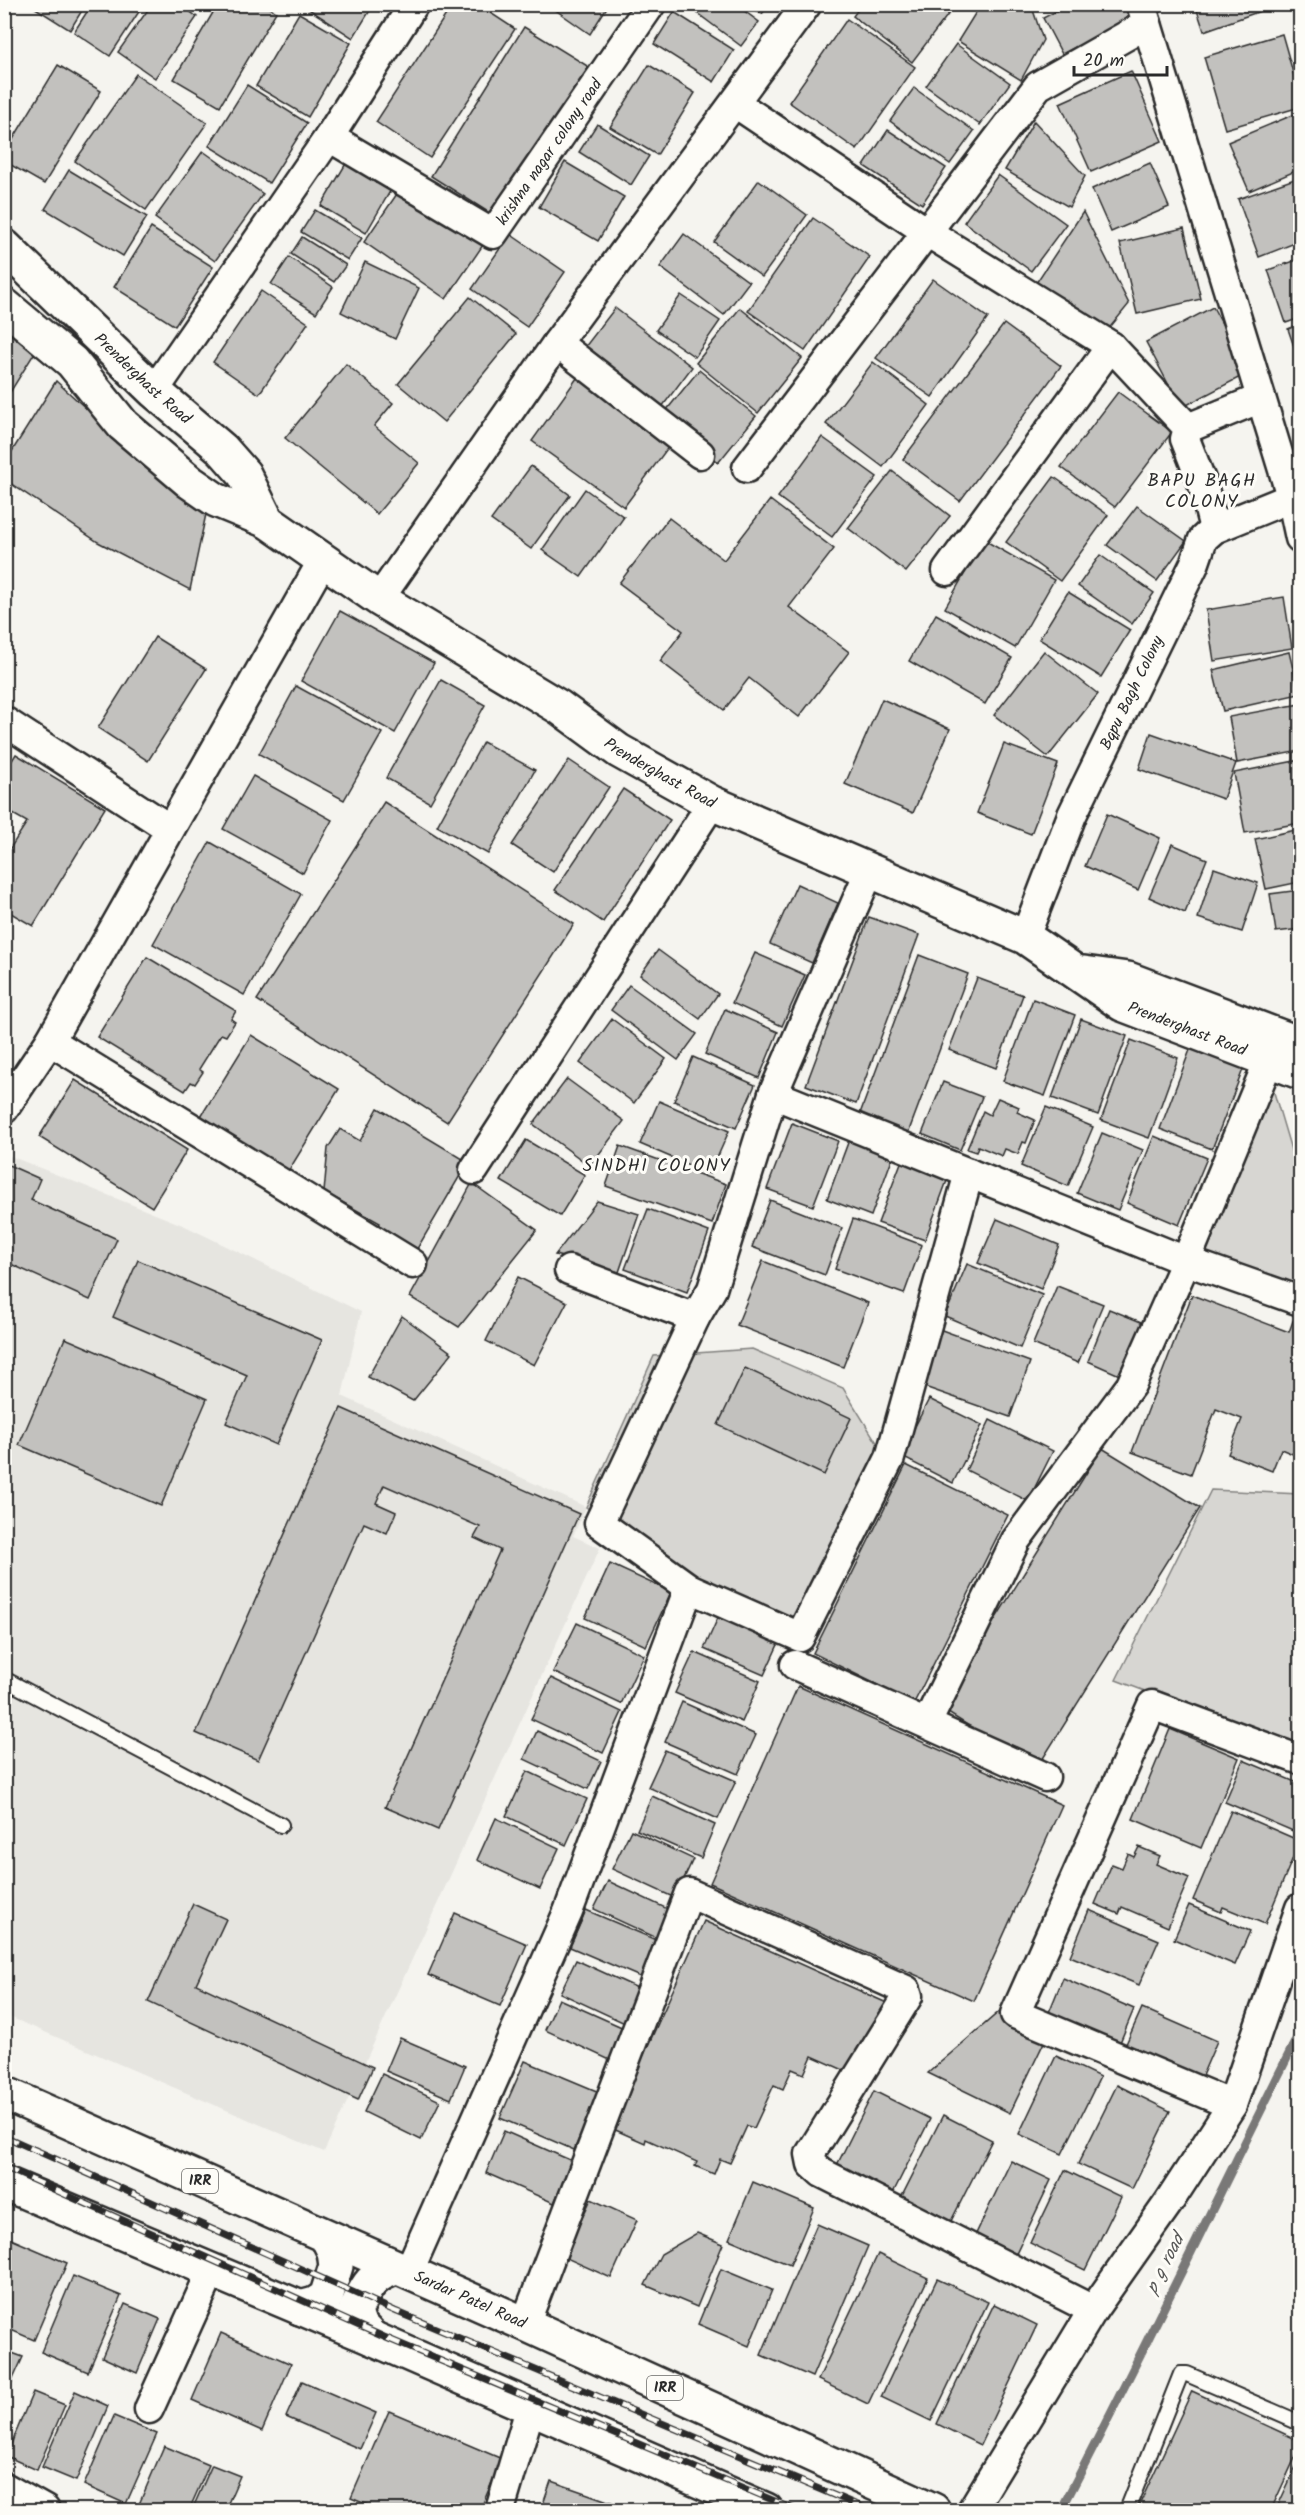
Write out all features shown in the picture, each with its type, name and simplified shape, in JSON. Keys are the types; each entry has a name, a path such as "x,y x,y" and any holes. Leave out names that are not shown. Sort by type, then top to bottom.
{"street":[{"path":"154,391 329,137 414,4"},
{"name":"krishna nagar colony road","path":"329,137 494,234 651,4"},
{"path":"379,599 557,343 807,4"},
{"path":"747,468 1038,86 1144,14 1261,398 1296,495 1300,538"},
{"path":"735,103 927,232 1111,346 1188,428"},
{"name":"Prenderghast Road","path":"4,246 154,391 222,449 244,474 267,521"},
{"name":"Prenderghast Road","path":"4,305 72,362 123,425 190,482 216,500 267,521 379,599 559,707 619,751 712,803 1025,937 1079,972 1122,1004 1300,1072"},
{"path":"557,343 700,454"},
{"path":"947,571 1111,346"},
{"path":"1188,428 1261,398"},
{"path":"1188,428 1185,439 1203,485 1214,529 1296,495"},
{"name":"Bqpu Bagh Colony","path":"1025,937 1072,815 1194,565 1203,539 1214,529"},
{"path":"4,1110 50,1041 323,560"},
{"path":"4,721 170,829"},
{"path":"474,1170 712,803"},
{"path":"869,872 772,1094 712,1289 695,1318 599,1523 690,1588 800,1637 890,1458 969,1173"},
{"name":"Prenderghast Road","path":"1079,972 1128,979 1300,1044"},
{"path":"50,1041 413,1264"},
{"path":"927,1723 1016,1540 1131,1385 1186,1261 1269,1060"},
{"path":"772,1094 1186,1261 1300,1300"},
{"path":"569,1270 695,1318"},
{"path":"372,2338 359,2324 354,2312 370,2281 382,2272 402,2270 568,1912 690,1588"},
{"path":"795,1665 1045,1777"},
{"path":"1232,2105 1015,2014 1152,1705 1300,1760"},
{"path":"525,2324 689,1893 906,1990 908,1996 810,2154 812,2164 822,2173 1093,2310"},
{"path":"972,2511 1093,2310 1169,2202 1232,2105 1300,1908"},
{"name":"Sardar Patel Road","path":"4,2093 525,2324 933,2511"},
{"path":"4,2183 372,2338 724,2498 766,2511"},
{"path":"300,2308 315,2304 326,2297 336,2266 334,2252 327,2237"},
{"path":"149,2409 212,2270"},
{"path":"500,2511 530,2409"},
{"path":"4,2487 45,2511"}],"lane":[{"path":"4,1679 281,1825"},
{"path":"1127,2511 1181,2374 1187,2373 1300,2423"}],"shaded area":[{"path":"1267,1069 1300,1180 1300,1301 1194,1262"},
{"path":"10,1156 185,1226 361,1312 342,1396 586,1507 573,1536 600,1548 324,2152 5,2015 4,1163"},
{"path":"752,1349 843,1388 884,1454 799,1627 691,1578 586,1507 654,1356"},
{"path":"1211,1490 1300,1494 1300,1750 1116,1680"}],"building":[{"path":"29,4 86,4 70,30"},
{"path":"92,4 144,4 110,56 74,32"},
{"path":"152,4 180,4 197,17 155,78 118,52"},
{"path":"218,4 265,4 276,12 220,106 174,79"},
{"path":"301,4 374,4 353,38"},
{"path":"453,4 477,4 515,29 430,158 376,122"},
{"path":"547,4 609,4 590,34"},
{"path":"685,4 735,4 759,22 741,46"},
{"path":"747,4 769,4 762,14"},
{"path":"862,4 956,4 912,62 853,16"},
{"path":"981,4 1031,4 1043,40 1021,80 958,41"},
{"path":"1070,4 1123,4 1130,19 1062,54 1043,18"},
{"path":"1195,4 1280,4 1204,31"},
{"path":"674,12 734,50 714,82 654,44"},
{"path":"299,13 351,43 308,117 256,86"},
{"path":"847,19 915,67 857,150 789,102"},
{"path":"524,27 589,67 496,217 431,176"},
{"path":"1282,34 1300,97 1300,107 1225,129 1204,57"},
{"path":"956,44 1010,83 980,125 926,86"},
{"path":"58,65 101,91 44,184 4,161 4,154"},
{"path":"649,65 695,93 657,155 610,127"},
{"path":"1131,71 1162,141 1091,172 1060,103"},
{"path":"136,74 207,123 146,210 75,161"},
{"path":"247,85 307,123 269,183 209,146"},
{"path":"914,88 974,131 950,164 890,121"},
{"path":"1300,112 1300,169 1249,191 1228,142"},
{"path":"1034,121 1085,176 1069,207 1005,170"},
{"path":"597,124 649,156 631,185 579,152"},
{"path":"888,130 946,168 922,204 864,166"},
{"path":"203,151 263,194 215,261 155,218"},
{"path":"348,160 393,186 366,233 321,206"},
{"path":"565,162 624,197 598,241 539,207"},
{"path":"1150,163 1169,207 1111,232 1092,189"},
{"path":"69,170 147,217 123,256 45,209"},
{"path":"998,175 1066,224 1031,271 964,222"},
{"path":"1300,177 1300,241 1259,257 1238,199"},
{"path":"759,180 807,215 762,277 714,242"},
{"path":"401,188 483,245 446,299 364,242"},
{"path":"315,210 362,238 348,260 301,232"},
{"path":"1083,212 1129,304 1107,331 1036,283"},
{"path":"813,218 870,257 805,351 748,311"},
{"path":"151,228 213,267 175,326 114,287"},
{"path":"1184,228 1201,299 1137,314 1120,243"},
{"path":"510,234 565,272 527,327 472,289"},
{"path":"684,234 749,282 724,315 660,267"},
{"path":"302,237 346,265 334,282 291,254"},
{"path":"289,257 333,287 316,313 271,284"},
{"path":"1300,259 1300,318 1286,323 1268,270"},
{"path":"365,262 419,288 395,339 341,312"},
{"path":"933,279 988,318 932,397 876,358"},
{"path":"261,291 308,323 259,394 213,362"},
{"path":"681,295 720,321 695,357 656,330"},
{"path":"470,297 516,334 444,422 398,384"},
{"path":"1213,307 1248,373 1181,408 1146,342"},
{"path":"615,308 692,367 656,415 578,356"},
{"path":"740,308 802,358 758,413 696,363"},
{"path":"4,318 42,341 4,402"},
{"path":"1004,324 1061,366 960,501 903,459"},
{"path":"1300,324 1300,364 1288,329"},
{"path":"873,362 929,405 883,467 826,424"},
{"path":"346,364 393,403 374,426 419,463 377,514 285,438"},
{"path":"699,370 756,416 718,463 661,417"},
{"path":"582,371 675,438 624,507 532,441"},
{"path":"56,381 158,474 206,514 190,590 98,542 4,479 4,464"},
{"path":"1118,392 1172,432 1115,507 1061,467"},
{"path":"822,437 877,477 832,537 778,497"},
{"path":"531,466 570,495 531,549 491,520"},
{"path":"892,471 950,516 906,572 848,528"},
{"path":"1054,477 1108,515 1060,581 1006,542"},
{"path":"585,489 624,517 581,577 542,550"},
{"path":"770,500 834,549 789,607 849,652 799,717 749,678 724,710 660,661 683,631 619,583 669,518 724,560"},
{"path":"1137,506 1186,541 1157,581 1107,545"},
{"path":"984,540 1054,580 1015,648 945,608"},
{"path":"1100,555 1154,593 1132,624 1078,586"},
{"path":"1068,592 1130,630 1101,677 1039,639"},
{"path":"1284,597 1292,648 1214,661 1206,610"},
{"path":"340,611 434,663 395,733 301,681"},
{"path":"936,614 1012,658 985,704 909,661"},
{"path":"155,637 206,669 148,761 98,728"},
{"path":"1044,651 1098,694 1048,757 994,715"},
{"path":"1289,652 1299,694 1223,711 1213,670"},
{"path":"441,680 485,705 430,803 386,778"},
{"path":"296,686 382,733 344,800 259,754"},
{"path":"882,699 950,729 913,813 845,784"},
{"path":"1300,704 1300,751 1237,763 1229,717"},
{"path":"4,730 15,736 4,753"},
{"path":"1151,733 1236,763 1223,799 1139,769"},
{"path":"483,742 535,770 488,854 437,826"},
{"path":"1004,744 1058,764 1031,834 977,813"},
{"path":"16,754 105,808 33,926 4,909 4,847 9,850 27,822 4,809 4,773"},
{"path":"569,760 609,787 553,872 512,845"},
{"path":"1300,760 1300,823 1245,833 1234,773"},
{"path":"253,776 332,820 303,873 223,829"},
{"path":"623,789 670,820 603,922 555,890"},
{"path":"384,802 574,924 447,1122 257,1000"},
{"path":"1107,814 1160,838 1138,890 1085,866"},
{"path":"1300,829 1300,882 1266,889 1255,839"},
{"path":"210,842 301,894 244,995 153,944"},
{"path":"1172,844 1207,859 1185,913 1149,897"},
{"path":"1214,868 1258,883 1242,932 1198,918"},
{"path":"797,884 838,903 812,963 770,944"},
{"path":"1300,890 1300,929 1276,932 1270,894"},
{"path":"869,917 919,935 856,1104 806,1085"},
{"path":"658,950 718,994 700,1019 640,975"},
{"path":"755,953 805,975 782,1026 732,1003"},
{"path":"919,955 968,974 907,1136 858,1119"},
{"path":"147,957 236,1011 231,1019 235,1022 226,1036 221,1034 199,1069 203,1072 195,1084 191,1082 185,1091 97,1037"},
{"path":"977,978 1023,995 996,1068 949,1050"},
{"path":"629,985 697,1034 678,1060 611,1010"},
{"path":"1033,999 1075,1015 1045,1096 1003,1081"},
{"path":"725,1009 778,1032 759,1078 705,1054"},
{"path":"612,1019 666,1059 634,1103 580,1063"},
{"path":"1081,1019 1127,1036 1098,1115 1052,1098"},
{"path":"251,1035 339,1089 286,1175 198,1121"},
{"path":"1131,1040 1178,1058 1149,1138 1101,1120"},
{"path":"1193,1042 1246,1062 1212,1149 1160,1129"},
{"path":"693,1057 755,1085 736,1128 674,1101"},
{"path":"567,1079 624,1121 590,1166 533,1124"},
{"path":"75,1080 187,1150 152,1207 39,1137"},
{"path":"943,1082 982,1097 960,1150 922,1134"},
{"path":"998,1098 1019,1107 1017,1112 1035,1120 1026,1143 1023,1142 1018,1154 1005,1149 1002,1156 978,1146 976,1152 967,1149 983,1111 990,1115"},
{"path":"659,1101 729,1131 710,1174 640,1144"},
{"path":"1046,1107 1093,1127 1068,1186 1021,1166"},
{"path":"378,1108 468,1162 417,1249 378,1226 380,1223 324,1192 328,1148 340,1129 360,1141"},
{"path":"792,1123 838,1141 813,1206 767,1189"},
{"path":"1102,1133 1143,1150 1118,1210 1077,1193"},
{"path":"1154,1136 1207,1158 1179,1225 1127,1203"},
{"path":"526,1140 585,1175 560,1216 501,1181"},
{"path":"849,1140 893,1156 871,1216 827,1199"},
{"path":"620,1146 726,1184 712,1224 606,1186"},
{"path":"902,1160 948,1178 925,1240 878,1223"},
{"path":"4,1163 40,1179 31,1200 117,1239 90,1300 4,1261"},
{"path":"472,1183 537,1230 459,1327 410,1297"},
{"path":"770,1200 842,1228 825,1275 752,1247"},
{"path":"597,1201 639,1214 619,1272 555,1255"},
{"path":"648,1209 709,1232 687,1292 625,1269"},
{"path":"853,1219 922,1245 904,1294 835,1269"},
{"path":"997,1219 1059,1245 1041,1289 978,1263"},
{"path":"138,1260 322,1340 276,1445 226,1423 247,1375 113,1317"},
{"path":"763,1261 868,1303 843,1367 737,1325"},
{"path":"967,1264 1042,1295 1020,1348 945,1316"},
{"path":"518,1277 567,1302 534,1365 486,1341"},
{"path":"1057,1286 1103,1304 1078,1363 1033,1344"},
{"path":"1192,1295 1289,1332 1293,1321 1300,1324 1300,1457 1281,1449 1272,1471 1228,1454 1242,1419 1216,1409 1191,1474 1132,1452"},
{"path":"1109,1309 1146,1324 1124,1377 1088,1361"},
{"path":"402,1316 452,1353 413,1401 368,1377"},
{"path":"939,1329 1030,1362 1010,1417 919,1385"},
{"path":"65,1338 207,1399 161,1506 19,1445"},
{"path":"745,1368 851,1418 824,1475 718,1425"},
{"path":"929,1399 982,1425 953,1483 900,1456"},
{"path":"341,1408 579,1514 438,1830 385,1807 500,1550 474,1538 480,1527 384,1485 376,1503 396,1512 387,1533 364,1523 258,1760 196,1733"},
{"path":"990,1420 1053,1451 1028,1501 966,1470"},
{"path":"1102,1448 1200,1508 1037,1768 940,1708"},
{"path":"906,1465 1008,1515 914,1703 813,1653"},
{"path":"610,1564 671,1592 646,1646 585,1618"},
{"path":"721,1611 781,1638 764,1675 704,1649"},
{"path":"577,1623 644,1655 621,1704 553,1672"},
{"path":"694,1652 760,1681 742,1722 675,1693"},
{"path":"551,1678 622,1712 603,1753 531,1719"},
{"path":"798,1686 1062,1805 974,2001 710,1883"},
{"path":"682,1702 756,1735 738,1774 665,1742"},
{"path":"1170,1729 1239,1758 1201,1848 1133,1819"},
{"path":"537,1731 601,1761 588,1789 524,1759"},
{"path":"665,1750 736,1781 718,1819 648,1787"},
{"path":"1243,1760 1300,1784 1300,1834 1225,1802"},
{"path":"527,1771 587,1799 566,1845 506,1816"},
{"path":"652,1796 715,1825 701,1858 637,1830"},
{"path":"1231,1811 1300,1841 1265,1924 1223,1907 1221,1912 1193,1900"},
{"path":"496,1818 559,1848 540,1889 477,1860"},
{"path":"631,1830 693,1859 675,1898 612,1869"},
{"path":"1139,1847 1160,1856 1156,1864 1189,1878 1168,1927 1122,1907 1119,1914 1095,1904 1112,1864 1122,1868 1128,1854 1134,1857"},
{"path":"608,1881 672,1911 659,1939 594,1909"},
{"path":"193,1904 226,1919 196,1984 373,2067 358,2100 148,2002"},
{"path":"1189,1905 1250,1931 1235,1965 1174,1939"},
{"path":"586,1910 663,1943 647,1980 570,1947"},
{"path":"1089,1910 1159,1940 1139,1985 1070,1956"},
{"path":"455,1913 527,1944 500,2006 428,1975"},
{"path":"704,1921 889,2004 857,2076 812,2056 804,2074 792,2069 783,2089 774,2085 754,2128 747,2126 730,2163 720,2159 714,2174 695,2166 697,2162 646,2139 645,2143 611,2128"},
{"path":"576,1960 644,1991 629,2025 560,1993"},
{"path":"1063,1978 1134,2009 1116,2052 1045,2022"},
{"path":"559,1999 626,2029 612,2061 545,2030"},
{"path":"1142,2008 1217,2041 1198,2085 1122,2053"},
{"path":"1000,2011 1047,2036 1010,2113 928,2073"},
{"path":"400,2038 465,2066 451,2099 386,2071"},
{"path":"1056,2056 1100,2077 1062,2154 1019,2134"},
{"path":"525,2061 599,2092 574,2150 500,2118"},
{"path":"382,2074 440,2101 421,2140 364,2112"},
{"path":"1117,2085 1170,2111 1132,2189 1078,2164"},
{"path":"874,2091 930,2119 889,2201 833,2173"},
{"path":"943,2115 992,2140 948,2227 899,2202"},
{"path":"504,2131 572,2161 554,2203 486,2173"},
{"path":"1011,2161 1051,2180 1014,2258 974,2238"},
{"path":"1065,2170 1121,2197 1085,2270 1030,2243"},
{"path":"753,2182 814,2208 790,2265 729,2239"},
{"path":"591,2199 637,2220 611,2278 564,2257"},
{"path":"817,2224 868,2246 812,2377 761,2355"},
{"path":"697,2233 723,2244 697,2307 645,2285 661,2254"},
{"path":"4,2236 67,2263 34,2340 4,2327"},
{"path":"878,2254 928,2278 868,2404 818,2380"},
{"path":"721,2269 772,2290 749,2346 698,2324"},
{"path":"73,2276 121,2296 88,2372 41,2352"},
{"path":"937,2279 988,2302 931,2421 881,2397"},
{"path":"125,2304 160,2319 137,2373 102,2357"},
{"path":"994,2304 1037,2325 980,2445 937,2424"},
{"path":"221,2333 291,2364 262,2431 192,2400"},
{"path":"4,2350 23,2357 4,2399"},
{"path":"302,2381 376,2413 360,2449 286,2417"},
{"path":"75,2391 108,2406 76,2481 42,2467"},
{"path":"1192,2391 1300,2441 1300,2447 1271,2510 1137,2510"},
{"path":"33,2392 65,2405 37,2470 6,2456"},
{"path":"389,2411 502,2459 480,2510 380,2510 351,2498"},
{"path":"114,2416 157,2434 126,2504 84,2485"},
{"path":"164,2446 209,2465 189,2510 137,2509"},
{"path":"1300,2458 1300,2510 1276,2510"},
{"path":"212,2465 240,2476 225,2510 192,2510"},
{"path":"551,2481 625,2507 623,2510 541,2510"}],"waterway":[{"name":"p g road","path":"1061,2510 1300,2032"}],"railway":[{"path":"4,2136 395,2311 869,2510"},
{"path":"4,2167 384,2337 796,2510"}],"district":[{"name":"BAPU BAGH COLONY","path":"1202,491"},
{"name":"SINDHI COLONY","path":"657,1166"}]}
